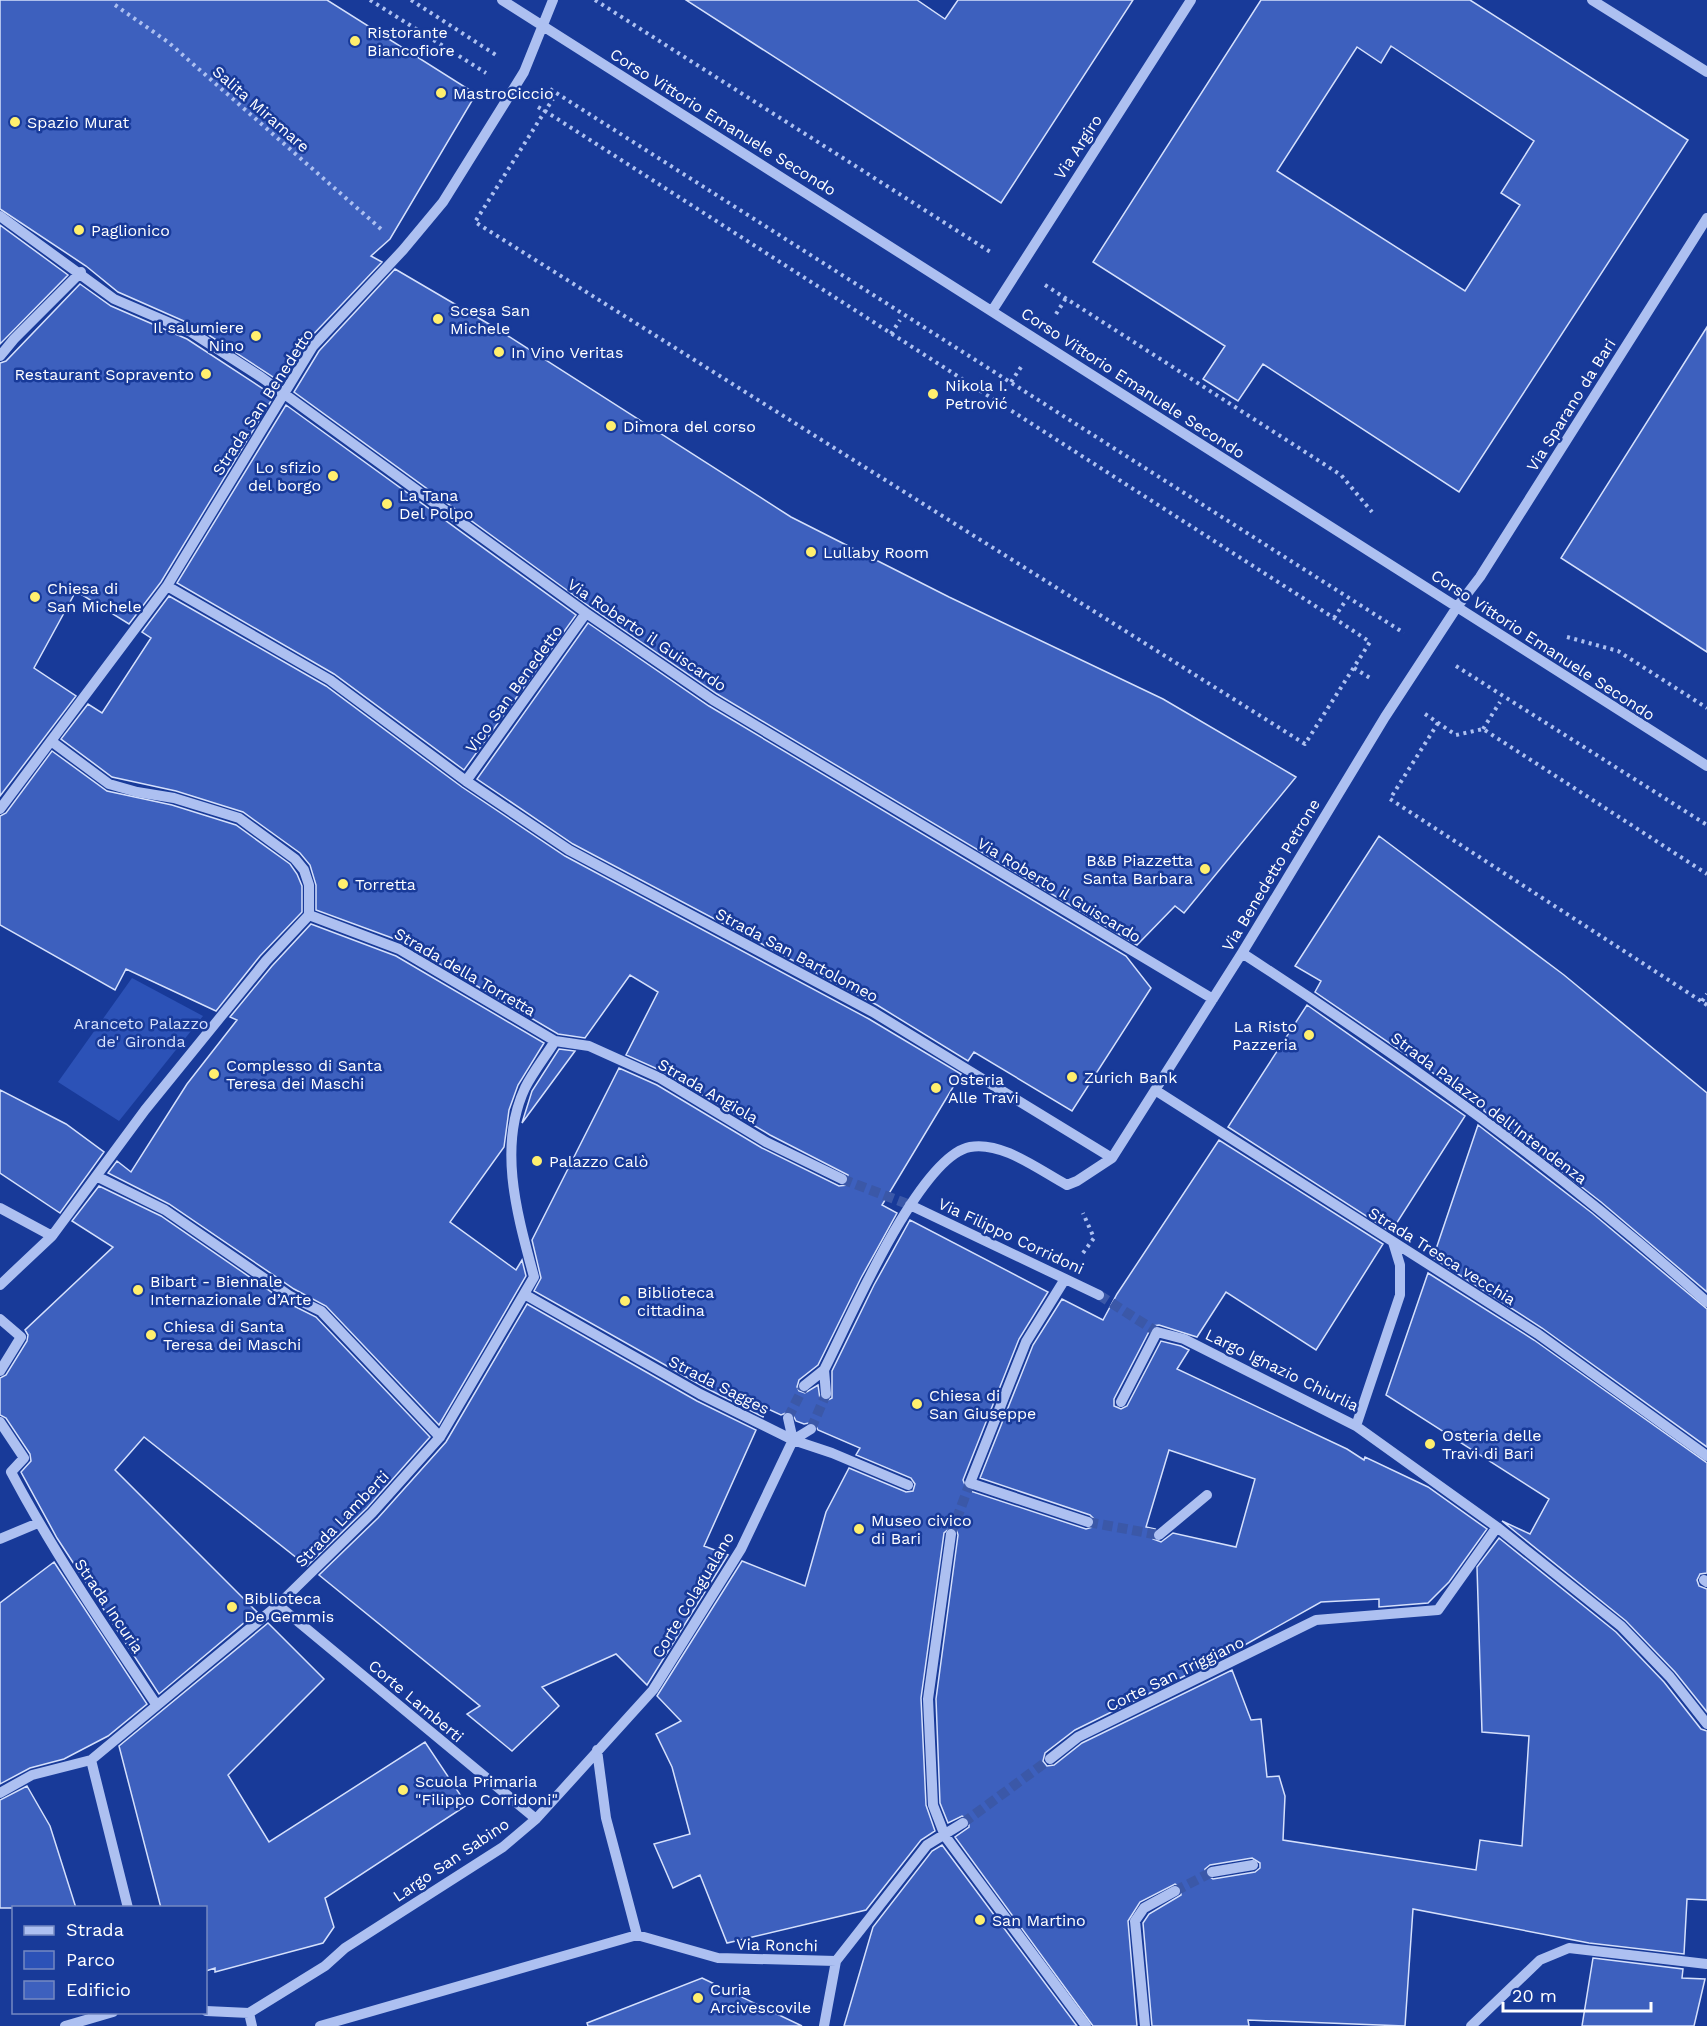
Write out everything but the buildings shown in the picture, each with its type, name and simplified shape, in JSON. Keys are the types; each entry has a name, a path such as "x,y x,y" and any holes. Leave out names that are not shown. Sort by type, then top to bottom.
{"street":[{"name":"Corso Vittorio Emanuele Secondo","path":"502,0 1707,766"},
{"path":"513,90 524,72 553,0"},
{"name":"Via Argiro","path":"992,311 1191,0"},
{"path":"1592,0 1707,72"},
{"name":"Strada San Benedetto","path":"0,809 167,585 313,346 403,250 443,202 513,90"},
{"name":"Via Roberto il Guiscardo","path":"0,216 114,299 191,332 283,393 586,613 713,700 1213,999"},
{"name":"Via Sparano da Bari","path":"1456,607 1480,577 1707,218"},
{"path":"0,356 14,339 81,273"},
{"path":"167,585 330,680 466,782"},
{"name":"Via Benedetto Petrone","path":"1112,1158 1242,954 1359,758 1456,607"},
{"name":"Vico San Benedetto","path":"466,782 586,613"},
{"path":"0,1285 52,1236 166,1084 266,961 309,915 309,885 304,870 295,859 239,818 174,798 136,792 109,784 51,741"},
{"name":"Strada San Bartolomeo","path":"466,782 569,850 873,1012 1112,1158"},
{"name":"Strada della Torretta","path":"309,915 399,949 555,1041"},
{"name":"Strada Palazzo dell'Intendenza","path":"1242,954 1335,1014 1501,1132 1639,1241 1707,1302"},
{"name":"Strada Lamberti","path":"91,1760 278,1605 372,1513 440,1437 534,1277 514,1203 514,1124 525,1088 555,1041"},
{"name":"Strada Angiola","path":"555,1041 589,1046 660,1078 766,1142 842,1179"},
{"name":"Strada Tresca vecchia","path":"1155,1090 1538,1334 1707,1456"},
{"name":"Via Filippo Corridoni","path":"804,1386 824,1370 910,1204 943,1162 955,1152 970,1147 988,1146 1066,1185 1077,1181 1112,1158"},
{"path":"98,1177 165,1210 290,1296 321,1311 440,1437"},
{"name":"Via Filippo Corridoni","path":"910,1204 1099,1295"},
{"path":"0,1208 52,1236"},
{"name":"Largo Ignazio Chiurlia","path":"1121,1402 1157,1332 1184,1339 1356,1426 1400,1295 1400,1265 1394,1242"},
{"path":"1065,1278 1026,1342 970,1483 1088,1522"},
{"name":"Strada Sagges","path":"524,1294 700,1394 793,1440 832,1453 908,1485"},
{"path":"0,1319 21,1337 0,1371"},
{"path":"824,1370 826,1394"},
{"path":"788,1418 793,1440 811,1429"},
{"name":"Strada Incuria","path":"0,1422 24,1458 11,1472 38,1523 71,1578 156,1704"},
{"path":"1356,1426 1497,1527 1621,1626 1670,1677 1707,1724"},
{"name":"Corte Colagualano","path":"597,1750 653,1690 741,1549 793,1440"},
{"path":"1159,1535 1207,1495"},
{"path":"0,1539 38,1523"},
{"name":"Corte San Triggiano","path":"1050,1759 1078,1737 1316,1620 1438,1610 1497,1527"},
{"path":"951,1534 928,1699 933,1805 945,1836 1086,2026"},
{"name":"Corte Lamberti","path":"278,1605 536,1819"},
{"path":"320,2026 637,1935 606,1818 597,1750"},
{"name":"Largo San Sabino","path":"249,2013 325,1966 345,1948 503,1847 536,1819 597,1750"},
{"path":"0,1793 32,1775 91,1760 128,1906"},
{"path":"824,2026 836,1960 927,1845 963,1823"},
{"path":"1212,1872 1253,1865"},
{"path":"1145,2026 1135,1921 1144,1908 1175,1891"},
{"name":"Via Ronchi","path":"637,1935 718,1959 836,1960"},
{"path":"1471,2026 1540,1960 1569,1948 1707,1964"},
{"path":"207,2012 249,2013 252,2026"},
{"path":"65,2026 109,2014"}],"path":[{"path":"370,0 513,90 545,111 891,334 1334,618 1370,642 1305,744 475,222 545,111 553,99"},
{"path":"411,0 1400,630"},
{"name":"Salita Miramare","path":"115,5 168,42 388,235"},
{"path":"891,334 900,320"},
{"path":"1334,618 1344,603"},
{"path":"1563,636 1618,651 1707,708"},
{"path":"1354,668 1370,678"},
{"path":"1466,672 1707,825"},
{"path":"1424,714 1456,735 1483,729 1500,702"},
{"path":"1438,723 1390,799 1707,1005"},
{"path":"1483,729 1707,874"},
{"path":"1702,1001 1707,994"}],"green space":[{"name":"Aranceto Palazzo de' Gironda","path":"132,978 203,1016 119,1121 58,1082"}],"tunnel":[{"path":"842,1179 910,1205"},
{"path":"1099,1295 1157,1332"},
{"path":"788,1418 804,1386"},
{"path":"811,1429 826,1394"},
{"path":"951,1534 970,1483"},
{"path":"1088,1522 1159,1535"},
{"path":"963,1823 1050,1759"},
{"path":"1175,1891 1212,1872"}],"place":[{"name":"Ristorante Biancofiore","path":"355,41"},
{"name":"MastroCiccio","path":"441,93"},
{"name":"Spazio Murat","path":"15,122"},
{"name":"Paglionico","path":"79,230"},
{"name":"Scesa San Michele","path":"438,319"},
{"name":"Il salumiere Nino","path":"256,336"},
{"name":"In Vino Veritas","path":"499,352"},
{"name":"Restaurant Sopravento","path":"206,374"},
{"name":"Nikola I. Petrović","path":"933,394"},
{"name":"Dimora del corso","path":"611,426"},
{"name":"Lo sfizio del borgo","path":"333,476"},
{"name":"La Tana Del Polpo","path":"387,504"},
{"name":"Lullaby Room","path":"811,552"},
{"name":"Chiesa di San Michele","path":"35,597"},
{"name":"B&B Piazzetta Santa Barbara","path":"1205,869"},
{"name":"Torretta","path":"343,884"},
{"name":"La Risto Pazzeria","path":"1309,1035"},
{"name":"Complesso di Santa Teresa dei Maschi","path":"214,1074"},
{"name":"Zurich Bank","path":"1072,1077"},
{"name":"Osteria Alle Travi","path":"936,1088"},
{"name":"Palazzo Calò","path":"537,1161"},
{"name":"Bibart - Biennale Internazionale d’Arte","path":"138,1290"},
{"name":"Biblioteca cittadina","path":"625,1301"},
{"name":"Chiesa di Santa Teresa dei Maschi","path":"151,1335"},
{"name":"Chiesa di San Giuseppe","path":"917,1404"},
{"name":"Osteria delle Travi di Bari","path":"1430,1444"},
{"name":"Museo civico di Bari","path":"859,1529"},
{"name":"Biblioteca De Gemmis","path":"232,1607"},
{"name":"Scuola Primaria \"Filippo Corridoni\"","path":"403,1790"},
{"name":"San Martino","path":"980,1920"},
{"name":"Curia Arcivescovile","path":"698,1998"}]}
